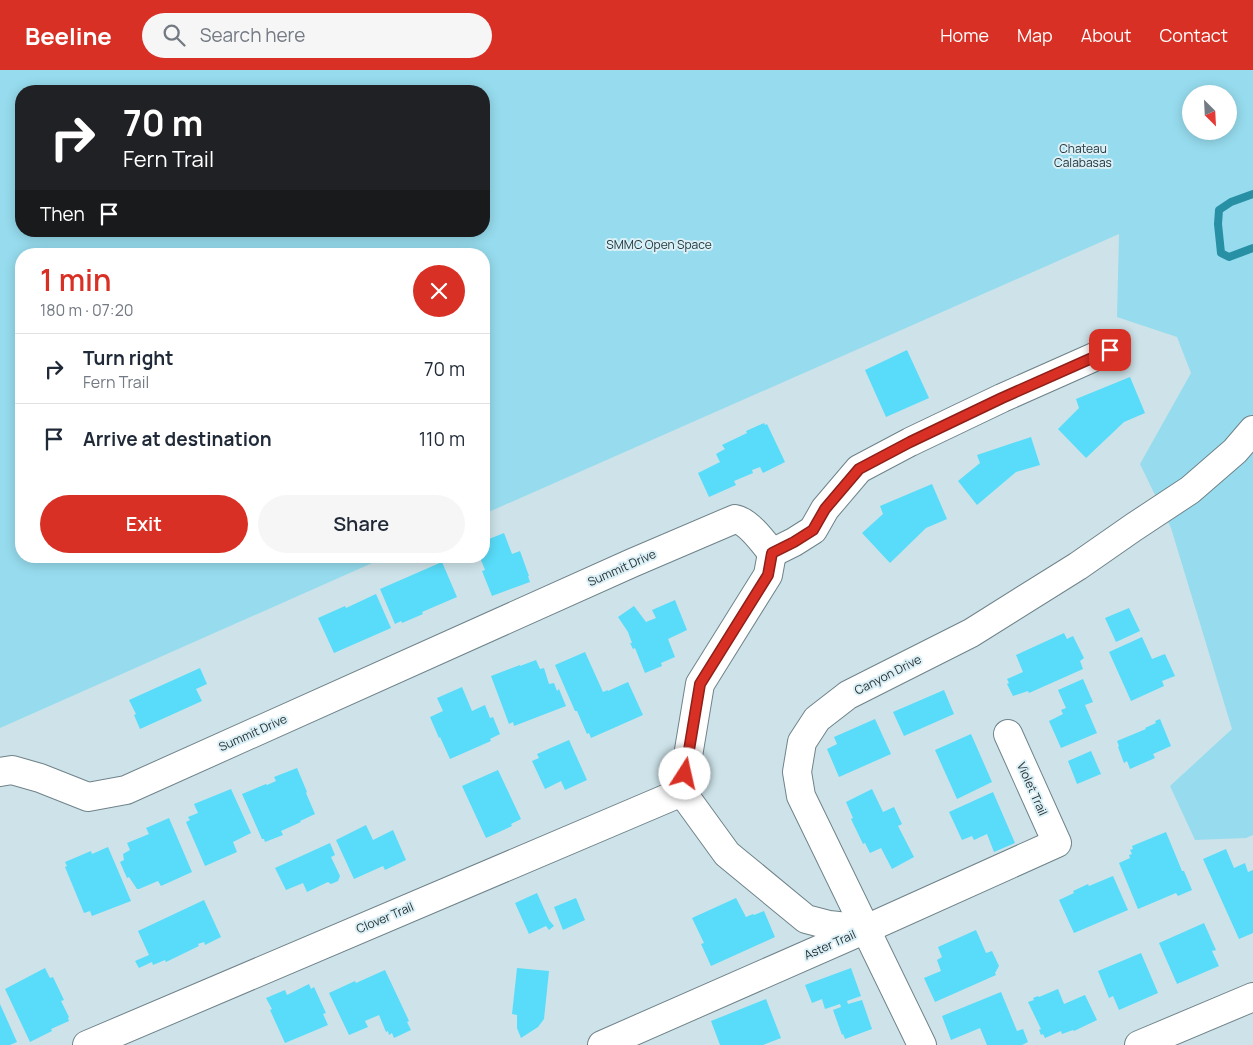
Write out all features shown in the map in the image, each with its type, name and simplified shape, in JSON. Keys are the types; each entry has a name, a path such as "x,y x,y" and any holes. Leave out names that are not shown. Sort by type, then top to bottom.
{"street":[{"path":"866,929 829,925 806,919 727,854 682,792 700,684 768,575 772,553 813,530 825,509 859,469 910,442 1002,398 1110,350"},
{"name":"Canyon Drive","path":"922,1045 801,796 797,772 802,742 817,719 848,695 971,633 1078,566 1190,490 1235,451 1253,430"},
{"name":"Summit Drive","path":"0,772 12,770 88,796 126,790 729,520 735,518 744,523 772,553"},
{"name":"Violet Trail","path":"1008,734 1056,843"},
{"name":"Clover Trail","path":"87,1045 682,792"},
{"name":"Aster Trail","path":"602,1045 1056,843"},
{"path":"1139,1045 1253,997"}],"green space":[{"name":"SMMC Open Space","path":"0,70 1253,70 1253,835 1246,838 1195,840 1170,786 1232,729 1171,528 1140,464 1191,373 1177,337 1117,317 1119,234 490,511 490,248 15,248 15,563 372,563 0,728"}],"building":[{"path":"907,350 929,398 886,417 865,370"},
{"path":"1130,377 1145,413 1124,422 1086,458 1058,429 1079,408 1076,399"},
{"path":"764,423 765,425 767,424 785,462 763,473 760,467 752,470 753,473 734,481 736,485 709,497 698,473 720,462 716,454 725,449 722,445"},
{"path":"1031,437 1040,465 1016,472 977,505 958,481 980,463 977,455"},
{"path":"932,484 947,519 926,528 890,563 862,533 883,514 880,506"},
{"path":"504,533 512,554 520,551 530,582 492,596 482,571 485,570 482,563 490,563 490,539"},
{"path":"442,563 457,597 422,612 423,614 395,624 380,589"},
{"path":"376,594 391,628 334,653 318,618"},
{"path":"675,600 687,630 668,639 675,657 661,663 662,666 645,673 635,648 633,649 630,643 632,643 628,632 618,617 634,606 646,622 656,618 652,610"},
{"path":"1129,608 1140,631 1116,642 1105,618"},
{"path":"1064,633 1067,639 1073,636 1084,658 1080,661 1083,669 1029,693 1028,691 1013,696 1007,684 1009,683 1007,679 1023,672 1016,655"},
{"path":"1142,637 1152,659 1165,654 1175,676 1162,681 1164,686 1131,701 1109,652"},
{"path":"585,652 603,692 628,682 643,715 591,738 589,733 587,734 577,711 575,711 555,665"},
{"path":"536,660 540,669 544,668 549,684 554,683 557,691 559,689 566,706 514,726 513,722 509,724 491,676"},
{"path":"200,668 207,684 196,689 202,701 140,729 134,715 136,714 129,700"},
{"path":"1083,679 1093,702 1085,705 1097,733 1061,748 1049,721 1063,714 1061,710 1066,708 1058,690"},
{"path":"462,687 472,711 485,705 490,718 493,717 500,734 490,739 491,741 450,759 430,717 443,711 437,698"},
{"path":"944,690 954,714 904,736 893,712"},
{"path":"875,719 891,754 839,777 827,749 837,744 834,737"},
{"path":"1160,719 1171,746 1153,754 1155,758 1130,769 1127,761 1124,763 1117,741 1146,729"},
{"path":"971,734 992,782 957,799 935,750"},
{"path":"569,740 587,780 565,790 561,781 545,789 532,761 539,758 537,754"},
{"path":"1091,751 1101,774 1077,784 1068,761"},
{"path":"297,768 315,814 281,831 283,835 265,842 242,794 276,781 274,777"},
{"path":"498,770 521,819 511,824 512,826 486,838 462,786"},
{"path":"231,789 251,833 233,842 237,852 205,866 186,822 190,820 188,817 198,813 194,804"},
{"path":"872,789 883,812 894,807 902,824 898,826 914,857 892,869 881,848 870,853 865,843 863,844 851,819 853,818 846,802"},
{"path":"993,792 1015,843 994,852 987,834 974,840 972,836 962,840 949,812"},
{"path":"169,818 192,872 161,886 158,881 137,889 129,877 127,878 120,862 124,860 123,854 130,850 127,843 149,834 146,828"},
{"path":"366,825 373,840 393,830 406,860 385,870 383,866 354,879 336,840"},
{"path":"1166,832 1192,890 1178,896 1176,893 1138,909 1119,863 1130,858 1132,846"},
{"path":"330,843 335,855 331,857 340,876 338,881 331,884 328,882 307,892 303,883 286,890 275,868"},
{"path":"108,847 131,901 92,916 90,911 84,913 65,867 67,866 65,862 91,851 92,854"},
{"path":"1226,849 1234,868 1245,863 1248,872 1253,870 1253,933 1239,939 1203,859"},
{"path":"1113,876 1128,910 1074,933 1059,900 1088,884 1089,886"},
{"path":"537,893 549,920 554,926 549,930 546,926 529,934 515,903"},
{"path":"576,898 585,920 563,930 554,907"},
{"path":"736,898 746,917 764,911 775,937 711,966 701,944 704,943 692,918"},
{"path":"204,900 221,937 205,945 204,942 198,944 199,946 166,962 165,960 153,965 152,962 139,968 135,961 149,955 138,931"},
{"path":"1204,923 1216,950 1212,951 1219,966 1177,984 1159,943"},
{"path":"976,930 986,953 992,951 999,966 995,973 996,975 935,1002 924,978 941,971 937,960 942,957 938,947"},
{"path":"1141,953 1158,993 1119,1010 1113,996 1109,998 1098,971"},
{"path":"45,968 50,978 53,977 64,1000 61,1001 69,1021 30,1042 5,989"},
{"path":"517,968 549,971 544,1019 538,1027 521,1038 517,1028 517,1015 512,1014"},
{"path":"851,968 861,996 847,1001 848,1004 862,1000 872,1029 845,1039 833,1010 841,1007 840,1004 825,1009 822,999 812,1003 805,985"},
{"path":"385,970 409,1021 407,1022 411,1030 394,1038 392,1033 389,1035 388,1031 386,1032 379,1015 365,1021 368,1027 349,1035 329,993"},
{"path":"309,984 311,989 314,987 326,1013 323,1014 328,1025 285,1043 266,998 285,990 287,995"},
{"path":"1058,989 1064,1004 1085,995 1097,1020 1074,1031 1062,1034 1061,1031 1045,1038 1043,1034 1041,1035 1039,1030 1041,1029 1028,1002 1034,1000 1033,998"},
{"path":"1001,992 1017,1031 1023,1029 1028,1042 1022,1045 987,1045 980,1028 951,1040 942,1016"},
{"path":"766,999 781,1038 763,1045 720,1045 711,1021"},
{"path":"0,1004 17,1042 10,1045 0,1045"}],"waterway":[{"path":"1253,194 1231,202 1219,210 1218,224 1221,253 1229,257 1253,248"}],"route":[{"path":"685,774 700,684 768,575 772,553 813,530 825,509 859,469 910,442 1002,398 1110,350"}],"park label":[{"name":"Chateau Calabasas","path":"1083,156"}]}
